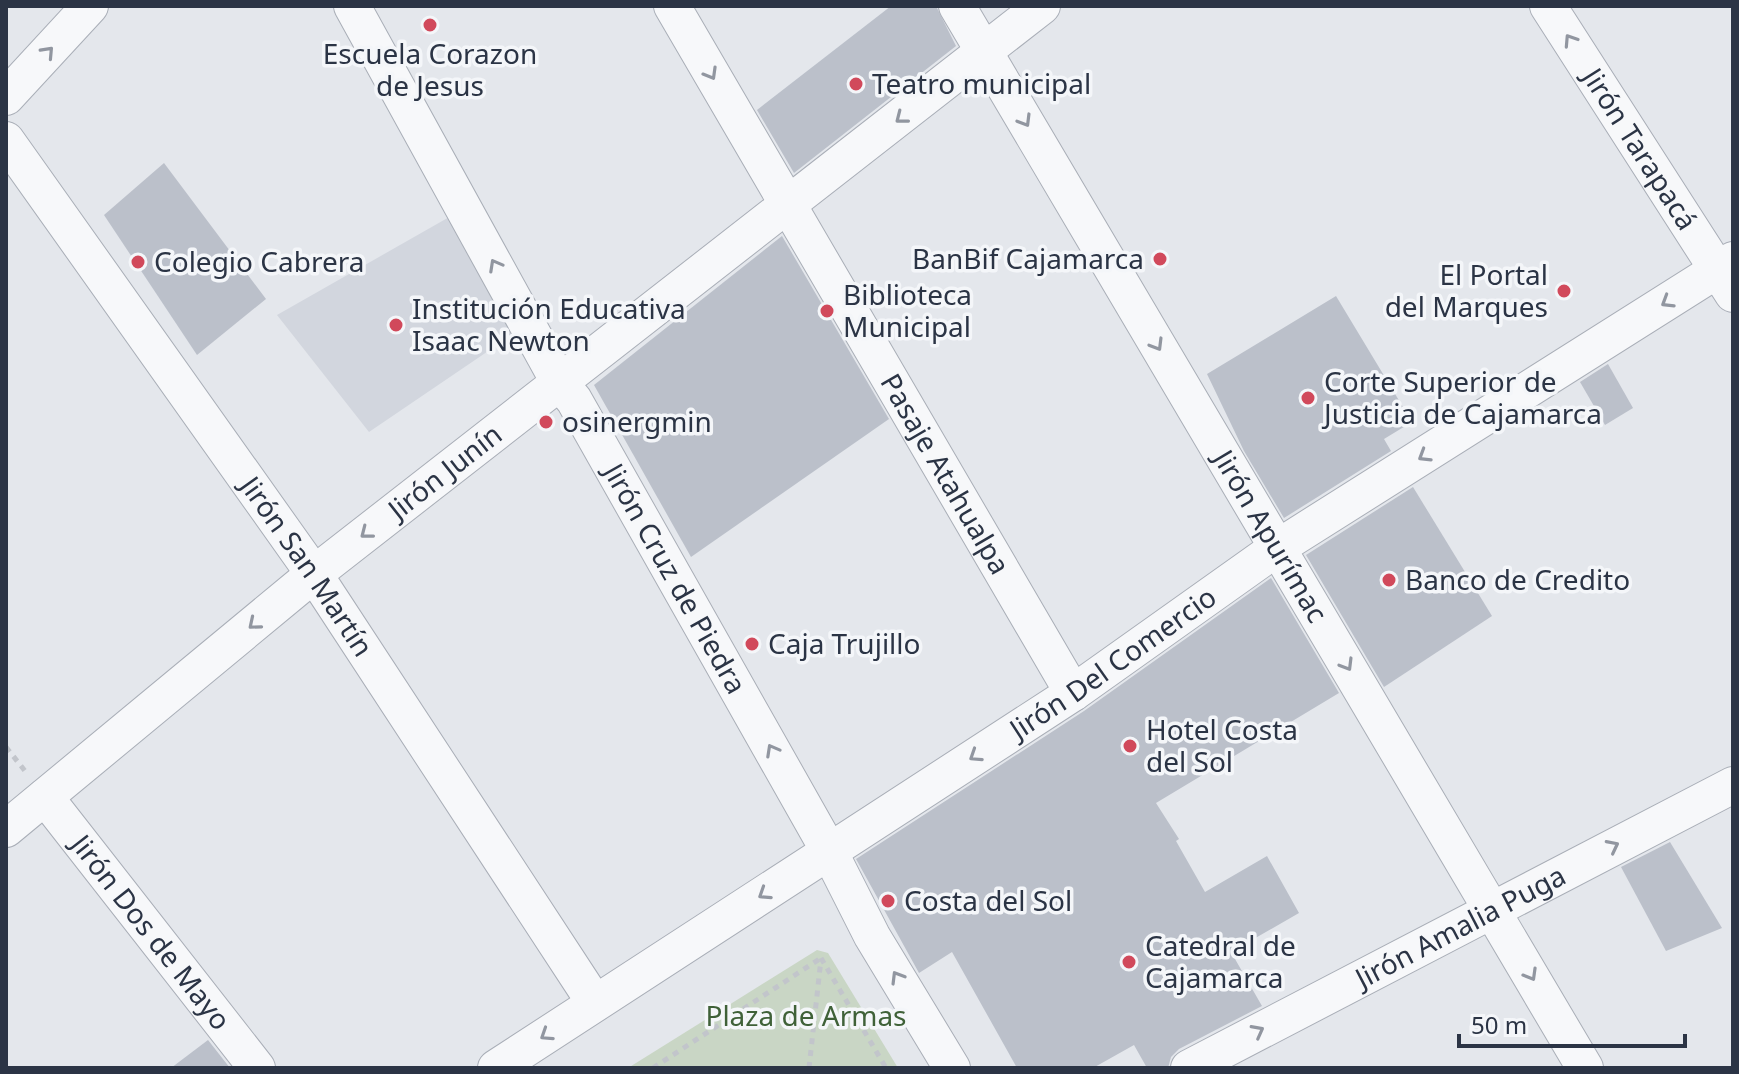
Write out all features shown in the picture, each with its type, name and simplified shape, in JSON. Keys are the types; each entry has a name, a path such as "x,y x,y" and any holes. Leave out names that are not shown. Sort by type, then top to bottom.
{"street":[{"path":"6,97 90,6"},
{"name":"Jirón Cruz de Piedra","path":"352,6 559,382 574,400 829,851 872,936 952,1068"},
{"name":"Pasaje Atahualpa","path":"672,6 1073,693"},
{"name":"Jirón Apurímac","path":"957,6 1585,1068"},
{"name":"Jirón Junín","path":"6,829 314,574 1042,6"},
{"name":"Jirón Tarapacá","path":"1548,6 1728,274"},
{"name":"Jirón San Martín","path":"6,140 314,574 595,1003"},
{"name":"Jirón Del Comercio","path":"496,1068 1073,693 1277,548 1728,274"},
{"name":"Jirón Amalia Puga","path":"1189,1068 1491,908 1733,787"},
{"name":"Jirón Dos de Mayo","path":"45,797 257,1068"}],"path":[{"path":"653,1068 821,958"},
{"path":"809,1068 821,958"},
{"path":"821,958 886,1068"}],"shaded area":[{"name":"Institución Educativa Isaac Newton","path":"451,216 512,335 369,432 277,315"}],"green space":[{"name":"Plaza de Armas","path":"817,950 828,953 898,1068 628,1068"}],"building":[{"name":"Teatro municipal","path":"891,6 936,6 956,46 794,173 757,110"},
{"name":"Colegio Cabrera","path":"164,163 266,299 197,355 104,215"},
{"path":"782,236 889,419 691,557 594,385"},
{"name":"Corte Superior de Justicia de Cajamarca","path":"1336,296 1412,422 1384,439 1391,451 1284,518 1244,451 1207,374"},
{"path":"1608,364 1633,408 1605,425 1580,382"},
{"name":"Banco de Credito","path":"1413,487 1492,616 1384,687 1306,555"},
{"path":"1271,578 1339,693 1156,803 1179,839 1176,841 1205,892 1267,856 1299,913 1231,952 1262,1006 1179,1049 1171,1057 1168,1068 1147,1068 1134,1045 1093,1068 1017,1068 952,952 919,973 856,859 1084,711"},
{"path":"1670,842 1722,928 1666,951 1621,867"},
{"path":"208,1040 230,1068 171,1068"}],"place":[{"name":"Escuela Corazon de Jesus","path":"430,25"},
{"name":"Teatro municipal","path":"856,84"},
{"name":"BanBif Cajamarca","path":"1160,259"},
{"name":"Colegio Cabrera","path":"138,262"},
{"name":"El Portal del Marques","path":"1564,291"},
{"name":"Biblioteca Municipal","path":"827,311"},
{"name":"Institución Educativa Isaac Newton","path":"396,325"},
{"name":"Corte Superior de Justicia de Cajamarca","path":"1308,398"},
{"name":"osinergmin","path":"546,422"},
{"name":"Banco de Credito","path":"1389,580"},
{"name":"Caja Trujillo","path":"752,644"},
{"name":"Hotel Costa del Sol","path":"1130,746"},
{"name":"Costa del Sol","path":"888,901"},
{"name":"Catedral de Cajamarca","path":"1129,962"}]}
